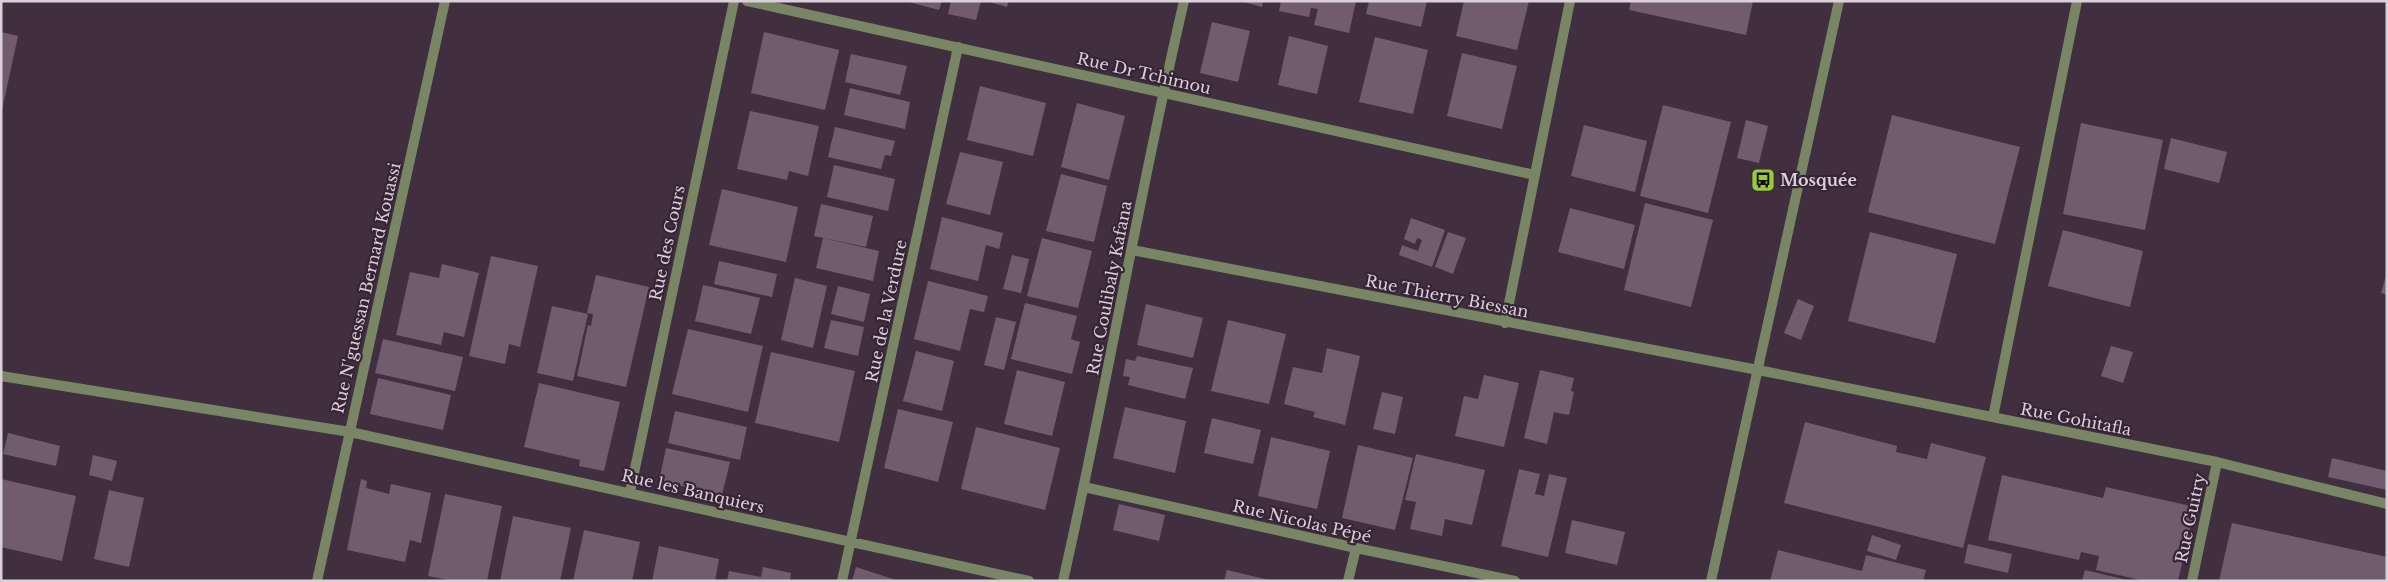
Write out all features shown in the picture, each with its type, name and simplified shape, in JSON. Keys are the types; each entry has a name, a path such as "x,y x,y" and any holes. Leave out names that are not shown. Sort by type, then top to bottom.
{"street":[{"name":"Rue N'guessan Bernard Kouassi","path":"318,581 446,1"},
{"name":"Rue des Cours","path":"630,492 734,1"},
{"name":"Rue Dr Tchimou","path":"747,1 1535,176"},
{"name":"Rue Coulibaly Kafana","path":"1063,581 1084,487 1163,92 1184,1"},
{"path":"1505,323 1570,1"},
{"path":"1711,581 1839,1"},
{"path":"1993,417 2077,1"},
{"name":"Rue de la Verdure","path":"842,581 958,47"},
{"name":"Rue Thierry Biessan","path":"1132,250 1758,370"},
{"name":"Rue Gohitafla","path":"1758,370 2217,462 2387,504"},
{"name":"Rue les Banquiers","path":"1,376 350,432 1029,581"},
{"name":"Rue Guitry","path":"2192,581 2217,462"},
{"name":"Rue Nicolas Pépé","path":"1084,487 1356,548 1515,581"},
{"path":"1348,581 1356,548"}],"building":[{"path":"905,1 942,1 939,10"},
{"path":"951,1 981,1 976,20 948,14"},
{"path":"986,1 1009,1 1007,7"},
{"path":"1240,1 1263,1 1262,7"},
{"path":"1281,1 1356,1 1349,33 1314,25 1318,9 1311,8 1309,17 1279,11"},
{"path":"1369,1 1427,1 1421,27 1366,14"},
{"path":"1464,1 1529,1 1517,50 1456,36"},
{"path":"1631,1 1753,1 1746,35 1629,10"},
{"path":"1212,22 1250,31 1238,82 1200,73"},
{"path":"1,32 18,36 2,110 1,110"},
{"path":"764,32 839,50 825,110 751,93"},
{"path":"1289,36 1328,46 1317,94 1278,85"},
{"path":"1375,37 1428,50 1413,114 1359,102"},
{"path":"1462,53 1517,66 1502,129 1447,116"},
{"path":"851,54 907,66 900,95 845,82"},
{"path":"980,86 1046,103 1033,156 967,140"},
{"path":"850,88 910,102 905,129 844,115"},
{"path":"1077,103 1125,116 1109,180 1061,167"},
{"path":"1663,105 1731,122 1708,213 1640,196"},
{"path":"750,111 819,126 808,176 789,171 787,180 737,169"},
{"path":"1892,115 2020,147 1995,244 1868,212"},
{"path":"1746,120 1768,126 1759,163 1737,158"},
{"path":"2081,123 2163,140 2145,230 2063,214"},
{"path":"1584,125 1647,141 1635,192 1571,176"},
{"path":"835,127 895,141 891,156 885,155 881,169 828,157"},
{"path":"2171,138 2227,152 2219,183 2164,169"},
{"path":"960,152 1003,162 990,215 946,204"},
{"path":"834,165 895,179 888,211 827,197"},
{"path":"1061,174 1107,186 1094,242 1046,231"},
{"path":"722,189 798,207 786,262 709,245"},
{"path":"1645,203 1713,220 1691,307 1624,290"},
{"path":"821,204 873,216 866,247 814,236"},
{"path":"1570,208 1635,225 1624,269 1558,252"},
{"path":"942,217 1003,233 999,249 986,245 978,281 930,269"},
{"path":"1411,218 1445,230 1432,267 1399,255 1402,245 1418,251 1422,240 1417,238 1415,244 1404,239"},
{"path":"2063,230 2143,251 2130,307 2048,286"},
{"path":"1448,232 1466,238 1453,274 1435,267"},
{"path":"1870,232 1957,254 1935,343 1848,321"},
{"path":"823,238 879,251 873,281 816,268"},
{"path":"1042,238 1092,251 1078,308 1027,296"},
{"path":"1012,255 1029,259 1021,293 1003,289"},
{"path":"491,256 538,266 520,347 509,344 505,364 469,356"},
{"path":"719,261 777,274 772,297 714,284"},
{"path":"442,264 479,273 464,337 444,332 441,345 396,335 410,272 439,278"},
{"path":"2387,272 2387,295 2381,293"},
{"path":"596,275 649,287 626,387 577,376 588,325 591,326 593,314 587,313"},
{"path":"795,278 827,286 813,348 781,340"},
{"path":"928,281 988,296 984,312 970,309 960,351 914,339"},
{"path":"703,285 760,298 751,334 695,321"},
{"path":"838,286 870,294 864,322 831,314"},
{"path":"1798,299 1814,306 1801,340 1784,333"},
{"path":"1025,303 1077,316 1071,339 1080,342 1072,374 1011,359"},
{"path":"1146,304 1203,318 1193,358 1137,345"},
{"path":"552,306 588,314 573,381 537,373"},
{"path":"996,317 1016,322 1004,370 984,365"},
{"path":"831,320 864,327 858,356 824,348"},
{"path":"1228,320 1286,334 1269,404 1211,391"},
{"path":"688,329 763,346 748,412 672,394"},
{"path":"383,339 463,357 455,391 375,373"},
{"path":"2111,346 2133,352 2123,383 2101,376"},
{"path":"1327,348 1360,356 1345,425 1313,417 1315,412 1284,404 1293,367 1322,373"},
{"path":"916,351 954,361 942,411 903,401"},
{"path":"771,352 855,371 839,442 755,423"},
{"path":"1137,356 1193,368 1185,399 1128,385 1130,377 1123,376 1126,359 1135,361"},
{"path":"1017,370 1065,382 1052,436 1004,424"},
{"path":"1540,370 1574,378 1571,391 1574,392 1569,415 1554,412 1547,444 1524,438"},
{"path":"1484,375 1519,383 1504,447 1455,436 1464,396 1478,399"},
{"path":"378,378 451,395 443,430 370,414"},
{"path":"539,383 620,402 604,471 579,466 580,460 524,447"},
{"path":"1382,392 1403,397 1395,434 1373,429"},
{"path":"1125,407 1186,421 1175,473 1113,458"},
{"path":"898,409 953,422 938,482 884,468"},
{"path":"675,411 747,427 740,460 668,443"},
{"path":"1212,418 1261,430 1253,464 1204,453"},
{"path":"1805,422 1897,446 1896,452 1927,459 1931,443 1986,457 1963,548 1784,503"},
{"path":"976,427 1060,448 1045,510 961,489"},
{"path":"8,433 60,446 56,466 3,454"},
{"path":"1271,437 1330,451 1317,509 1258,496"},
{"path":"1358,445 1413,458 1395,530 1342,518"},
{"path":"666,448 730,462 722,495 659,481"},
{"path":"1416,454 1485,470 1472,525 1445,519 1442,536 1410,529 1416,502 1405,500"},
{"path":"93,455 117,461 112,481 89,475"},
{"path":"2332,458 2387,471 2387,490 2328,477"},
{"path":"1519,469 1540,474 1535,494 1544,496 1549,474 1567,478 1548,557 1501,546"},
{"path":"2002,475 2103,498 2106,487 2195,507 2178,581 2145,581 2096,570 2099,556 2081,552 2079,560 1988,540"},
{"path":"1,479 76,496 62,561 1,547"},
{"path":"361,479 367,481 366,488 389,494 391,484 431,493 421,543 410,540 405,562 347,550"},
{"path":"109,490 144,498 129,567 94,559"},
{"path":"445,494 502,506 487,581 453,581 428,576"},
{"path":"1119,504 1165,515 1159,541 1113,530"},
{"path":"513,516 571,528 560,581 500,581"},
{"path":"1572,520 1625,532 1617,565 1565,553"},
{"path":"2232,523 2387,557 2387,581 2219,581"},
{"path":"584,530 640,542 632,581 573,581"},
{"path":"1872,535 1901,545 1896,560 1867,551"},
{"path":"1968,544 2012,554 2008,573 1964,563"},
{"path":"659,546 719,559 715,581 652,581"},
{"path":"1778,550 1862,571 1866,555 1926,570 1923,581 1770,581"},
{"path":"763,567 791,573 790,581 727,581 729,571 761,577"},
{"path":"856,567 896,580 896,581 852,581"},
{"path":"1227,570 1269,580 1269,581 1224,581"},
{"path":"2085,570 2127,580 2127,581 2082,581"}],"place":[{"name":"Mosquée","path":"1763,180"}]}
